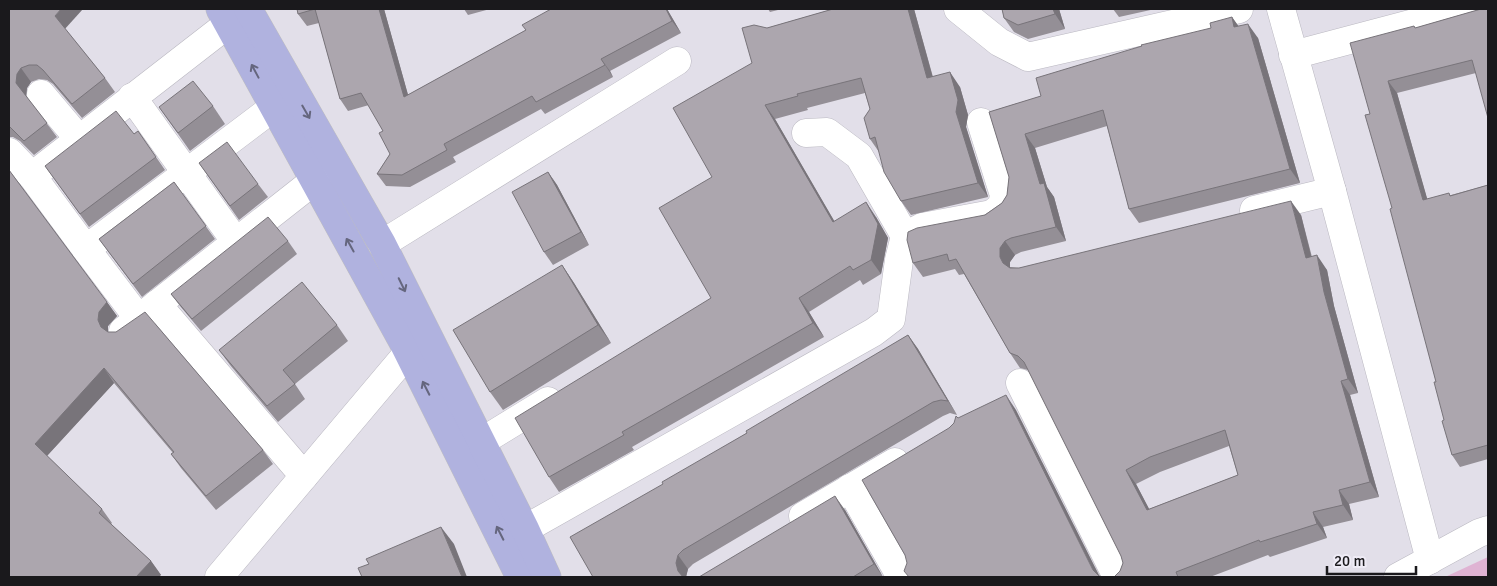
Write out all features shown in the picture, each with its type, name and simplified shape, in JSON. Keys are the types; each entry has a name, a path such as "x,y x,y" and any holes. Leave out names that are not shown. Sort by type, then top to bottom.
{"main road":[{"path":"232,14 274,107 409,354 520,577"},
{"path":"232,14 382,244 525,529 547,577"}],"street":[{"path":"958,9 999,42 1028,57 1239,9"},
{"path":"1281,9 1332,191 1430,560"},
{"path":"1293,55 1467,9"},
{"path":"32,176 132,97 232,14"},
{"path":"382,244 677,62"},
{"path":"40,94 79,139"},
{"path":"132,97 236,242"},
{"path":"86,249 274,107"},
{"path":"905,236 922,227 992,214 1002,206 1004,195 981,122"},
{"path":"525,529 874,332 891,319 899,260 905,236 859,156 827,132 806,133"},
{"path":"9,152 32,176 140,318 304,476"},
{"path":"140,318 314,180"},
{"path":"1230,216 1332,191"},
{"path":"218,577 409,354 425,331"},
{"path":"1020,383 1117,577"},
{"path":"481,442 571,386"},
{"path":"784,528 917,449"},
{"path":"850,488 901,577"},
{"path":"1398,577 1479,533 1488,530"}],"shaded area":[{"path":"1488,557 1488,577 1445,577"}],"building":[{"path":"9,9 61,9 55,16 105,78 72,104 37,65 21,68 17,74 16,83 47,123 24,141 9,126"},
{"path":"297,9 315,9 298,14"},
{"path":"315,9 379,9 404,97 526,30 522,25 551,9 666,9 672,21 601,59 605,65 536,102 532,96 444,144 447,150 402,175 377,174 390,154 379,133 383,131 361,93 340,99"},
{"path":"833,9 908,9 927,78 950,72 958,100 956,112 978,183 901,201 884,172 875,137 870,139 864,118 870,109 861,78 797,94 798,96 765,105 833,222 866,202 878,224 871,260 853,270 850,266 799,298 813,323 622,432 624,435 549,477 515,418 711,298 659,208 712,177 673,108 752,63 742,28 754,25 767,28"},
{"path":"1002,9 1053,9 1055,14 1018,25 1004,18"},
{"path":"1481,9 1488,9 1488,118 1472,60 1388,81 1423,200 1449,193 1450,196 1488,185 1488,445 1452,455 1442,421 1444,420 1434,382 1436,382 1390,209 1392,208 1365,115 1370,114 1350,43 1414,26 1415,28"},
{"path":"1232,17 1234,27 1248,24 1290,169 1129,209 1103,110 1025,134 1040,184 1044,183 1056,227 1011,238 1005,241 1000,248 1000,257 1003,263 1010,268 1019,268 1291,201 1306,258 1317,255 1324,292 1348,379 1341,381 1370,482 1339,490 1343,505 1313,512 1317,524 1260,542 1259,540 1176,572 1178,577 1114,577 1120,571 1123,563 1121,556 1024,362 1018,356 1010,353 956,259 949,261 947,254 913,263 907,240 908,232 917,228 985,215 1002,203 1007,195 1009,177 989,112 1041,96 1036,78 1141,45 1211,28 1210,23","holes":["1225,430 1238,475 1147,510 1126,470 1150,457"]},
{"path":"193,81 213,106 178,133 159,107"},
{"path":"116,111 134,134 138,131 156,157 80,214 45,166"},
{"path":"227,142 258,184 230,206 199,163"},
{"path":"9,170 107,302 99,312 98,320 101,327 108,332 116,332 145,312 263,450 206,496 171,454 174,452 104,368 35,444 102,509 99,513 151,561 136,577 9,577"},
{"path":"548,172 581,232 544,252 512,192"},
{"path":"174,182 206,226 133,284 99,239"},
{"path":"268,217 288,241 192,319 171,294"},
{"path":"562,265 598,325 490,392 453,330"},
{"path":"302,282 337,325 283,370 295,384 267,406 219,350"},
{"path":"908,335 948,401 933,402 683,550 678,555 676,563 678,571 683,577 593,577 570,537 663,484 662,482 747,433 746,431"},
{"path":"1006,395 1093,570 1103,577 909,577 904,571 907,563 905,555 862,480 949,428 954,423 956,416 958,418"},
{"path":"835,496 874,564 853,577 699,577"},
{"path":"441,527 462,577 362,577 358,568 369,564 366,559"}]}
